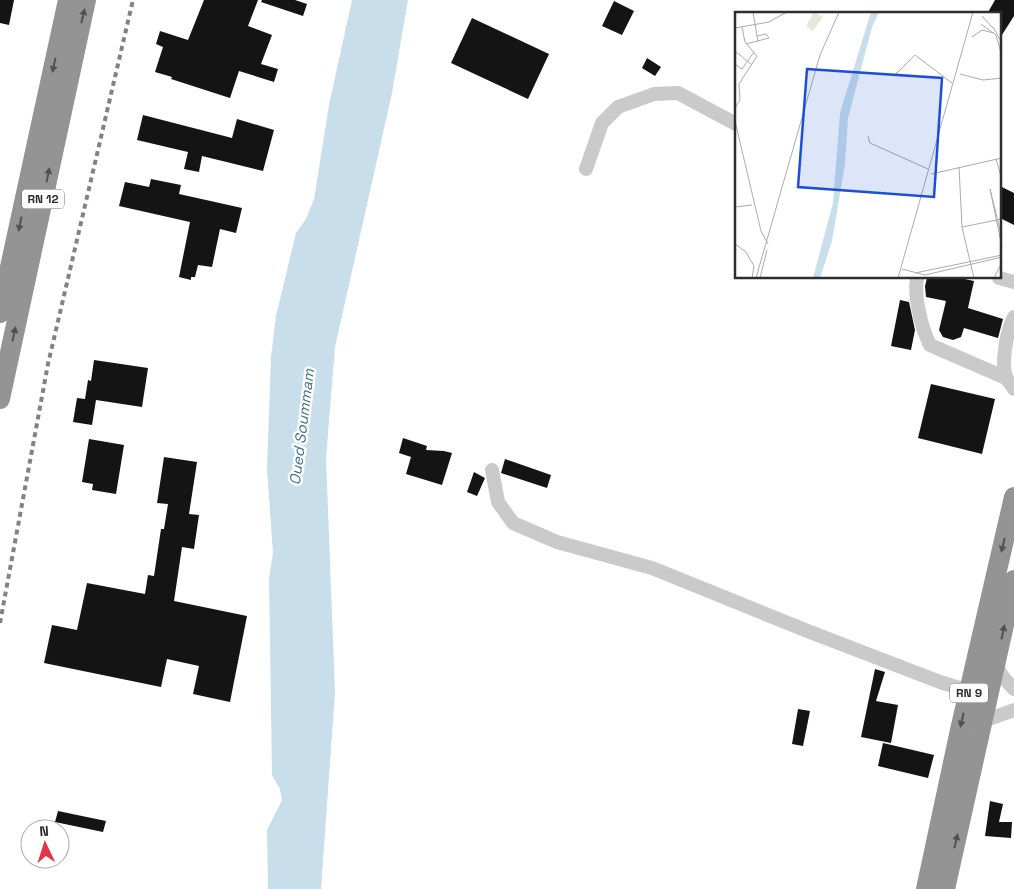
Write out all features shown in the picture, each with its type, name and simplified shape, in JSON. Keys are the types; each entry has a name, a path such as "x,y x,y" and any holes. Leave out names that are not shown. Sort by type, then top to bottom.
{"highway":[{"name":"RN 12","path":"0,313 68,0"},
{"name":"RN 12","path":"0,399 86,0"},
{"name":"RN 9","path":"926,889 1014,497"},
{"name":"RN 9","path":"945,889 1014,580"}],"street":[{"path":"586,169 602,123 618,107 654,94 678,93 735,123"},
{"path":"917,279 916,286 923,333 930,345 1010,383"},
{"path":"1010,383 1004,350 1009,327 1014,317"},
{"path":"492,470 498,502 513,523 557,542 652,568 814,634 940,682 969,691"},
{"path":"995,664 1014,689"},
{"path":"983,721 1014,710"}],"water":[{"name":"Oued Soummam","path":"352,0 408,0 392,93 335,347 326,458 335,692 321,889 268,889 267,830 282,800 280,789 272,775 269,578 273,553 267,469 271,357 276,316 296,233 306,219 314,199 329,105"}],"building":[{"path":"0,0 14,0 9,25 0,23"},
{"path":"204,0 258,0 248,26 272,35 261,64 278,69 274,82 239,71 230,98 155,72 163,47 156,44 160,31 188,40"},
{"path":"262,0 295,0 307,4 303,16 261,2"},
{"path":"995,0 1014,0 1014,16 1002,35 1002,12 988,12"},
{"path":"614,1 634,11 622,35 602,26"},
{"path":"472,18 549,54 528,99 451,63"},
{"path":"647,58 661,67 655,76 642,68"},
{"path":"143,115 232,138 237,119 274,130 263,171 202,156 199,172 184,169 188,152 137,140"},
{"path":"151,179 181,185 179,194 242,208 236,233 220,229 212,267 198,265 195,277 191,277 191,280 179,277 190,222 119,206 125,182 149,187"},
{"path":"1002,187 1014,193 1014,225 1002,219"},
{"path":"927,279 965,279 974,281 968,308 1003,319 998,338 964,328 961,337 953,340 943,337 939,330 946,301 926,297"},
{"path":"900,300 909,302 915,330 911,350 891,346"},
{"path":"94,360 148,368 142,407 96,400 92,425 73,422 77,398 85,399 88,380 91,381"},
{"path":"931,384 995,399 982,454 918,438"},
{"path":"403,438 427,446 426,450 452,453 442,485 406,474 411,457 399,453"},
{"path":"89,439 124,445 116,494 92,490 93,484 82,482"},
{"path":"164,457 197,462 189,514 199,515 194,549 182,547 174,601 247,616 230,702 193,694 199,666 167,659 161,687 44,663 52,625 77,630 87,583 145,594 148,575 154,576 161,529 164,529 168,504 157,503"},
{"path":"505,459 551,475 547,488 501,473"},
{"path":"474,472 485,478 477,496 467,492"},
{"path":"875,669 885,672 876,701 898,705 891,743 861,737"},
{"path":"798,709 810,711 803,746 792,744"},
{"path":"883,743 934,755 928,778 878,766"},
{"path":"990,801 1003,804 999,822 1012,822 1011,838 985,836"},
{"path":"58,811 106,821 103,832 70,825 70,819 56,819"}],"railway":[{"path":"0,623 48,364 133,0"}]}
